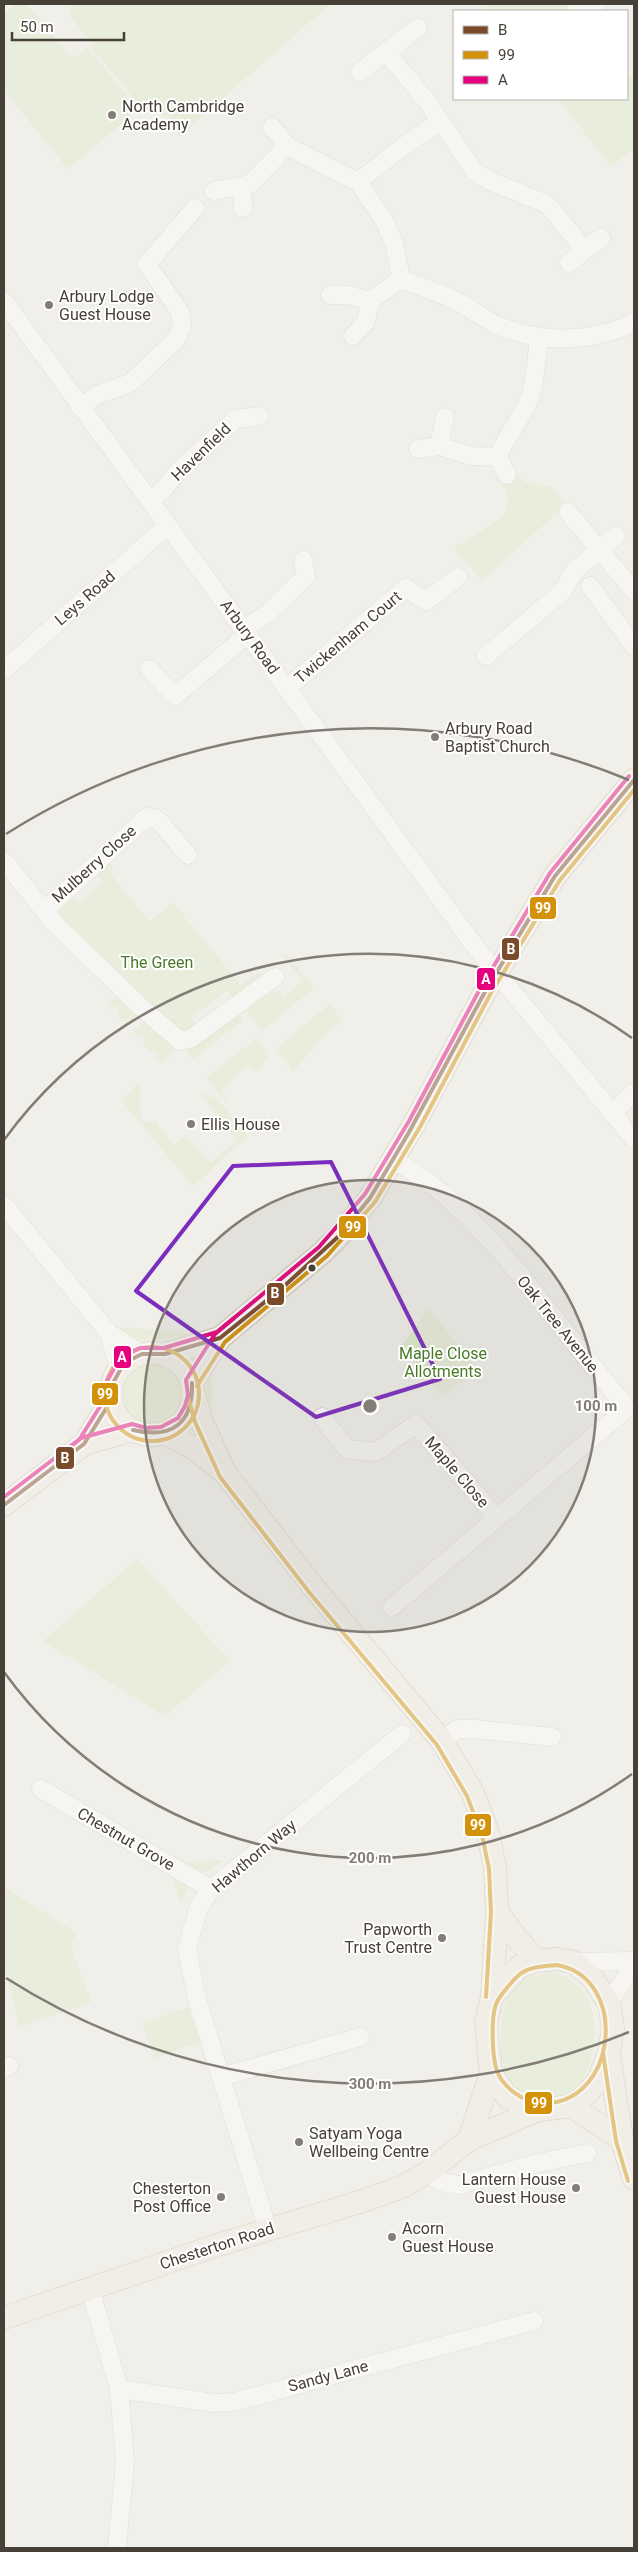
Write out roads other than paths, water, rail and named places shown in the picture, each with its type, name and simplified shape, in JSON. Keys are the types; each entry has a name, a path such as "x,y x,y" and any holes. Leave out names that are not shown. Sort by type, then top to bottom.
{"main road":[{"path":"220,1338 193,1389 191,1408 182,1423 163,1433 145,1434 133,1430 120,1420 112,1399 112,1383 124,1363 142,1354 165,1354 220,1338 281,1289 340,1235 370,1198 496,974 556,876 609,808 634,780"},
{"path":"165,1354 177,1360 186,1369 201,1420 225,1473 314,1588 442,1741 473,1794 488,1833 494,1868 497,1912 492,1997 486,2022 491,2073 469,2140"},
{"path":"4,1505 84,1444 112,1399"},
{"path":"84,1444 133,1430"},
{"path":"163,1433 192,1447 225,1473"},
{"path":"497,1912 517,1939 537,1961"},
{"path":"491,2073 507,2097 538,2110 571,2106 587,2094 599,2078 609,2052 613,2028 609,2003 592,1978 574,1962 557,1959 537,1961 520,1966 492,1997"},
{"path":"609,2052 622,2140 634,2179"},
{"path":"571,2106 622,2140"},
{"name":"Chesterton Road","path":"4,2318 90,2288 363,2201 404,2186 428,2172 469,2140 538,2110"}],"street":[{"path":"576,4 585,7 597,4"},
{"path":"360,72 418,28"},
{"path":"386,52 441,121 474,171 490,182 547,204 585,250"},
{"path":"358,182 401,148 441,121"},
{"path":"272,127 287,146 358,182 385,222 394,243 401,278"},
{"path":"214,190 250,184 287,146"},
{"path":"242,186 243,208"},
{"path":"80,408 97,395 130,383 180,334 182,320 180,312 147,264 195,208"},
{"path":"569,263 601,238"},
{"path":"353,336 366,322 370,301 401,278"},
{"path":"401,278 454,300 498,325 539,338 589,337 622,328 634,322"},
{"path":"330,295 348,295 370,301"},
{"name":"Arbury Road","path":"4,301 80,408 246,631 496,974 634,1139"},
{"path":"507,475 498,457 503,441 527,404 532,391 539,338"},
{"name":"Havenfield","path":"149,502 163,490 178,471 236,418 259,416"},
{"path":"439,446 445,417"},
{"path":"418,449 439,446 471,456 498,457"},
{"path":"568,512 634,591"},
{"name":"Leys Road","path":"4,670 167,526"},
{"path":"486,656 563,591 574,571 599,548 616,536"},
{"path":"148,669 175,696 268,613 306,576 303,560"},
{"name":"Twickenham Court","path":"287,688 406,588 426,600 458,577"},
{"path":"590,586 634,646"},
{"name":"Mulberry Close","path":"44,911 148,817 155,818 160,822 188,855"},
{"name":"Mulberry Close","path":"4,861 44,911 143,1010 180,1041 190,1039 275,977"},
{"path":"612,1114 634,1092"},
{"name":"Oak Tree Avenue","path":"392,1607 625,1410 623,1403 529,1286 452,1201 393,1159"},
{"path":"4,1205 109,1333 142,1354"},
{"path":"109,1333 119,1369"},
{"name":"Maple Close","path":"322,1417 347,1449 376,1452 416,1424 497,1518"},
{"path":"442,1741 457,1729 552,1737"},
{"name":"Hawthorn Way","path":"268,2230 197,1999 187,1949 198,1909 211,1889 402,1734"},
{"name":"Chestnut Grove","path":"41,1789 211,1889"},
{"path":"574,1962 634,1961"},
{"path":"609,2003 627,1976 634,1970"},
{"path":"221,2077 360,2036"},
{"path":"428,2172 441,2182 459,2185 535,2164 587,2153"},
{"path":"90,2288 119,2390 125,2462 117,2548"},
{"name":"Sandy Lane","path":"119,2390 213,2402 234,2402 534,2321"}],"place":[{"name":"North Cambridge Academy","path":"112,115"},
{"name":"Arbury Lodge Guest House","path":"49,305"},
{"name":"Arbury Road Baptist Church","path":"435,737"},
{"name":"Ellis House","path":"191,1124"},
{"name":"Papworth Trust Centre","path":"442,1938"},
{"name":"Satyam Yoga Wellbeing Centre","path":"299,2142"},
{"name":"Lantern House Guest House","path":"576,2188"},
{"name":"Chesterton Post Office","path":"221,2197"},
{"name":"Acorn Guest House","path":"392,2237"}],"park label":[{"name":"The Green","path":"157,962"},
{"name":"Maple Close Allotments","path":"443,1362"}]}
